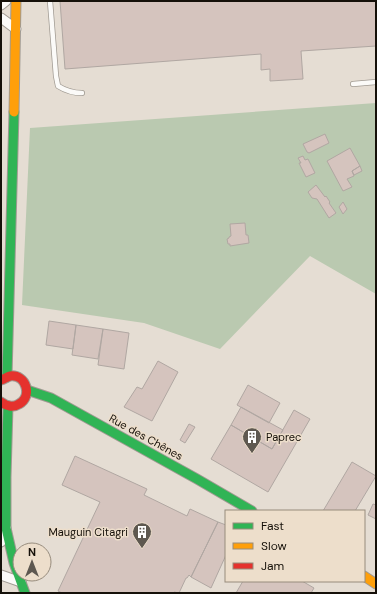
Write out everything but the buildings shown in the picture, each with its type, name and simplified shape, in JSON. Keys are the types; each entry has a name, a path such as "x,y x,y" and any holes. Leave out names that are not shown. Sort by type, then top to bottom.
{"main road":[{"path":"12,550 6,528 4,404 12,406 21,403 24,400 27,390 26,386 20,379 16,377 4,378 9,299 16,1"},
{"name":"Rue des Chênes","path":"27,390 51,398 250,510"},
{"path":"365,577 376,584"},
{"path":"21,582 25,593"}],"street":[{"path":"1,5 6,1"},
{"path":"1,18 16,29"},
{"path":"1,542 6,528"},
{"path":"1,575 12,579"}],"lane":[{"path":"16,29 20,1"},
{"path":"50,1 58,86 67,91 82,93"},
{"path":"354,84 376,82"},
{"path":"3,322 9,299"}],"green space":[{"path":"376,103 376,294 310,256 220,349 144,323 22,305 30,128"}],"traffic: fast":[{"path":"7,377 14,112"},
{"path":"27,390 51,398 250,510"},
{"path":"8,406 6,528 14,563 25,593"}],"traffic: slow":[{"path":"14,112 16,1"},
{"path":"365,577 376,584"}],"traffic: jam":[{"path":"1,380 10,376 16,376 24,382 27,391 26,396 17,405 10,406 1,402"}],"place":[{"name":"Paprec","path":"252,454"},
{"name":"Mauguin Citagri","path":"142,549"}]}
